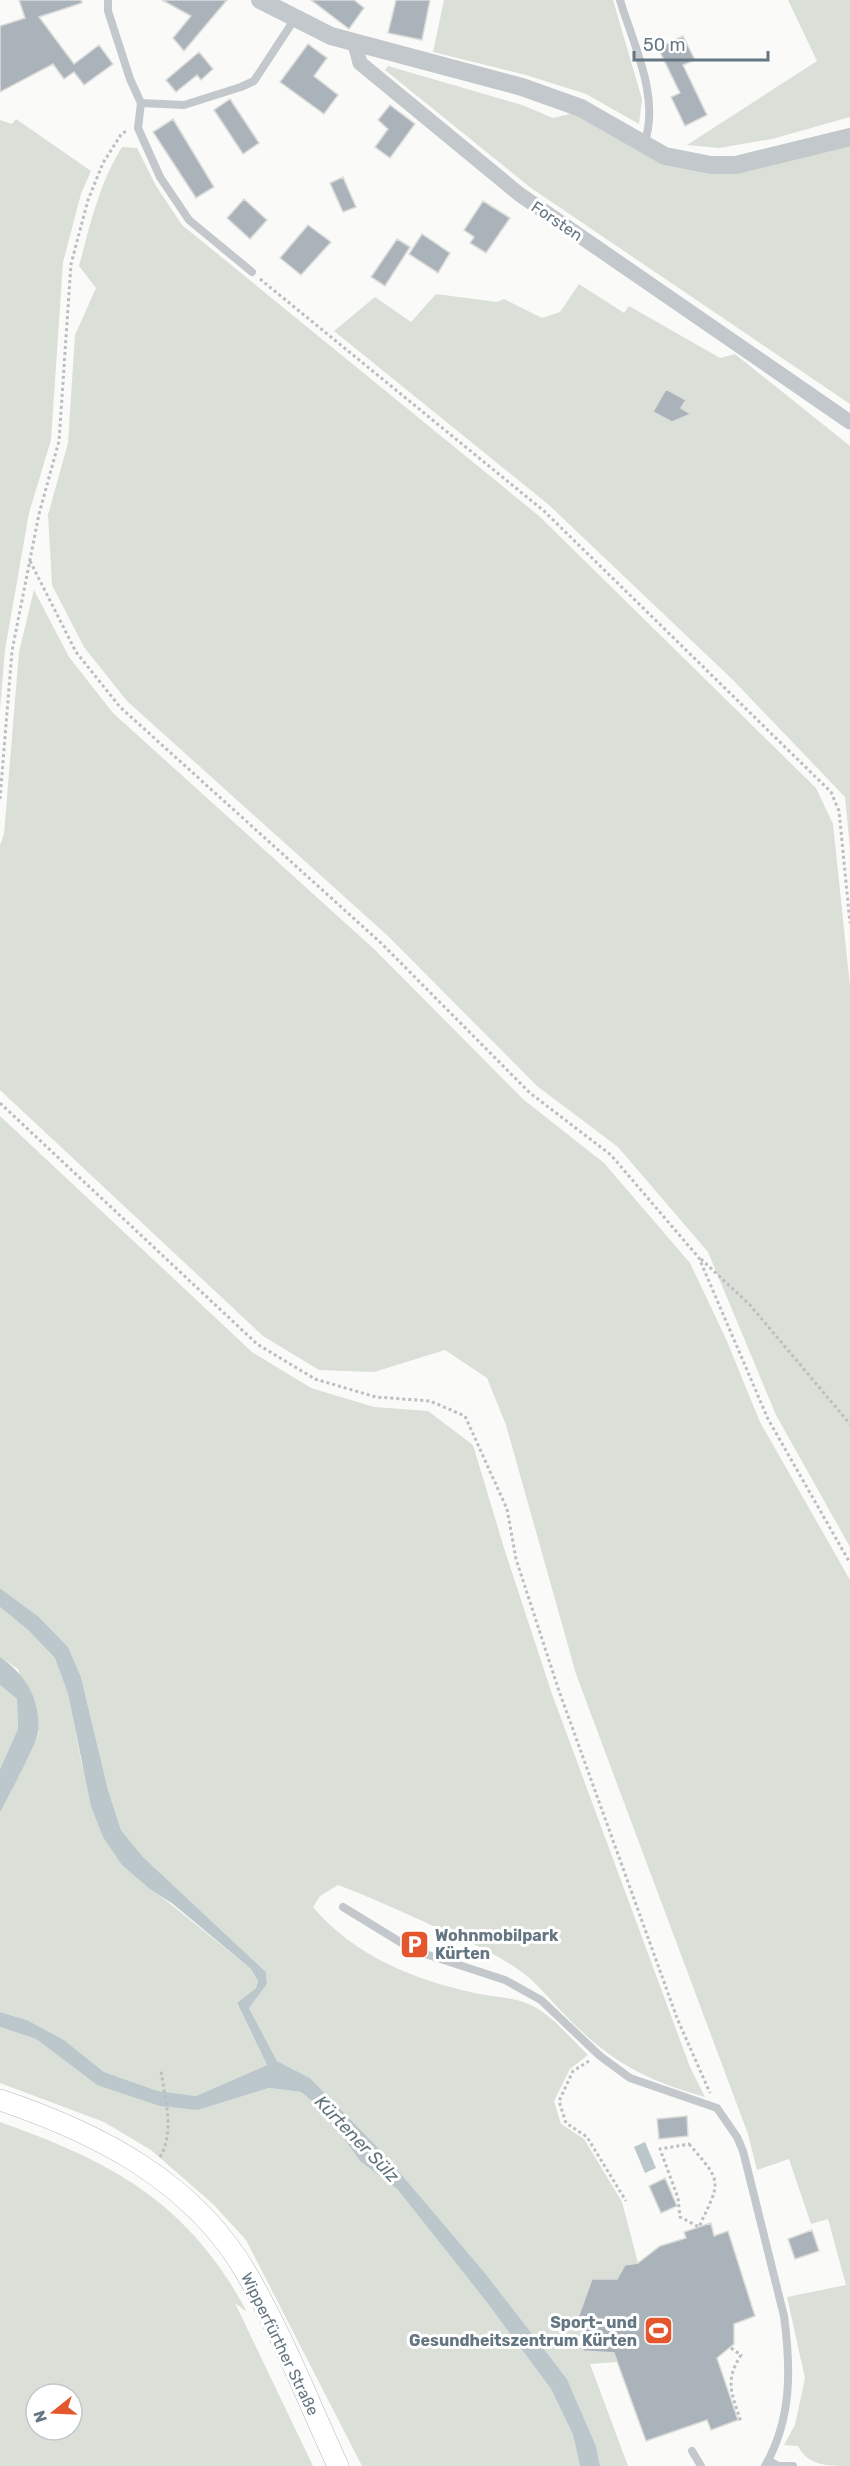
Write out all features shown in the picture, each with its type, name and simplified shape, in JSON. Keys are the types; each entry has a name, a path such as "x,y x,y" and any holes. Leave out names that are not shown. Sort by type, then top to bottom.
{"main road":[{"name":"Wipperfürther Straße","path":"0,2100 73,2127 121,2152 168,2183 205,2218 248,2274 338,2466"}],"street":[{"path":"260,0 294,20 355,44 522,87 581,108 664,156 711,165 736,165 850,137"},
{"name":"Forsten","path":"355,44 360,63 519,194 850,422"}],"lane":[{"path":"108,0 108,11 126,68 141,103 138,128 160,177 189,220 252,272"},
{"path":"620,0 649,97 650,118 644,144"},
{"path":"141,103 184,105 254,81 294,20"},
{"path":"343,1907 413,1950 505,1980 541,2000 600,2056 630,2078 717,2108 737,2137 743,2151 784,2316 790,2369 788,2392 782,2432 767,2463 793,2466"},
{"path":"692,2451 702,2466"}],"path":[{"path":"0,799 12,651 39,514 59,441 71,264 88,200 103,163 122,133 138,128"},
{"path":"252,272 544,511 831,792 839,811 850,923"},
{"path":"30,561 76,652 120,707 381,943 530,1093 611,1155 699,1258 750,1305 850,1424"},
{"path":"0,1103 257,1344 315,1379 376,1397 430,1401 465,1416 507,1509 516,1559 558,1689 681,2027 696,2066 717,2108"},
{"path":"699,1258 768,1419 849,1560"},
{"path":"600,2056 581,2064 573,2071 559,2101 566,2123 587,2137 626,2201"},
{"path":"151,2172 168,2145 167,2113 161,2071"},
{"path":"689,2144 703,2160 715,2176 717,2190 709,2205 699,2227 683,2221 680,2217 678,2198 660,2149 689,2144"},
{"path":"731,2348 741,2355 730,2372 732,2392 741,2422"}],"shaded area":[{"path":"444,0 613,0 642,99 639,124 586,94 526,75 433,52"},
{"path":"788,0 850,0 850,117 772,139 719,148 687,145 817,61"},
{"path":"388,66 522,105 553,118 573,113 711,172 739,173 850,145 850,404 531,188 385,70"},
{"path":"16,119 91,171 81,194 63,262 51,440 29,513 5,650 0,709 0,120 12,124"},
{"path":"122,147 137,148 156,186 182,225 539,516 816,788 833,824 850,986 850,1547 776,1415 708,1252 618,1147 537,1086 388,936 127,701 84,647 52,585 48,515 68,443 75,335 96,288 79,266 101,190"},
{"path":"579,284 624,313 629,306 720,358 735,354 850,446 850,848 845,797 733,680 549,505 334,331 375,297 411,322 436,294 497,302 504,299 542,318 560,312"},
{"path":"34,590 69,657 113,713 374,949 524,1100 604,1163 690,1263 726,1339 760,1422 850,1580 850,2466 819,2464 807,2458 798,2446 784,2445 795,2425 805,2378 787,2297 846,2285 828,2219 811,2224 789,2159 757,2170 748,2134 576,1674 506,1425 487,1378 445,1350 374,1372 319,1370 263,1336 0,1090 0,845 4,834 19,652"},
{"path":"0,1116 252,1352 311,1388 374,1407 428,1411 473,1445 552,1694 690,2067 705,2097 646,2076 613,2057 581,2031 523,1973 468,1941 338,1885 320,1896 313,1907 347,1939 366,1952 408,1973 452,1988 512,1999 533,2006 555,2022 588,2055 570,2069 554,2101 561,2124 584,2139 622,2202 638,2263 625,2265 617,2279 592,2279 579,2315 617,2353 617,2362 590,2364 628,2466 600,2466 596,2446 567,2379 485,2273 385,2155 310,2078 277,2061 249,2008 267,1984 266,1972 143,1857 121,1830 108,1790 81,1677 68,1647 39,1617 0,1588"},
{"path":"0,1607 28,1630 55,1658 68,1694 82,1765 122,1865 251,1969 258,1981 256,1988 237,2004 267,2065 196,2096 158,2091 104,2072 64,2040 27,2020 0,2012 0,1813 39,1733 18,1669 0,1657"},
{"path":"0,1685 17,1699 18,1729 0,1769"},
{"path":"0,2027 36,2039 97,2085 198,2110 269,2088 301,2092 323,2110 360,2161 398,2190 485,2300 551,2389 573,2435 580,2466 362,2466 246,2240 213,2204 151,2150 104,2122 0,2083"},
{"path":"0,2122 78,2153 113,2171 144,2191 200,2242 224,2274 247,2312 235,2303 313,2466 0,2466"}],"water":[{"name":"Kürtener Sülz","path":"0,1588 39,1617 68,1647 81,1677 108,1790 121,1830 143,1857 266,1972 267,1984 249,2008 277,2061 310,2078 385,2155 485,2273 567,2379 596,2446 600,2466 580,2466 573,2435 551,2389 485,2300 398,2190 360,2161 323,2110 301,2092 269,2088 198,2110 160,2106 97,2085 36,2039 0,2027 0,2012 27,2020 64,2040 104,2072 158,2091 196,2096 267,2065 237,2003 256,1988 258,1981 251,1969 122,1865 103,1837 91,1806 68,1694 55,1658 28,1630 0,1607"},
{"path":"0,1657 17,1671 30,1688 37,1709 38,1732 33,1748 0,1813 0,1769 18,1729 17,1699 0,1685"},
{"path":"645,2142 656,2168 645,2173 634,2147"}],"building":[{"path":"19,0 81,0 82,3 39,17 74,64 99,45 113,64 84,85 74,72 64,79 53,64 0,92 0,26 25,18"},
{"path":"162,0 227,0 184,51 173,38 191,16"},
{"path":"311,0 354,0 364,8 349,29"},
{"path":"396,0 430,0 422,40 388,33"},
{"path":"683,36 695,60 683,65 707,115 685,126 671,97 680,93 658,48"},
{"path":"308,44 327,58 314,76 338,95 324,114 280,82"},
{"path":"199,52 213,69 201,80 197,75 176,92 166,80"},
{"path":"230,99 259,143 243,154 214,110"},
{"path":"390,105 415,124 390,158 375,147 388,129 378,120"},
{"path":"173,119 214,187 196,198 153,132"},
{"path":"343,177 356,207 343,212 330,183"},
{"path":"244,199 267,220 250,239 227,218"},
{"path":"483,201 510,218 486,253 470,243 474,237 464,230"},
{"path":"308,225 331,242 301,275 280,258"},
{"path":"422,234 450,253 438,273 409,254"},
{"path":"397,239 410,247 385,286 371,277"},
{"path":"666,389 686,400 681,408 691,414 672,422 653,412"},
{"path":"687,2116 688,2136 659,2139 657,2119"},
{"path":"665,2178 677,2206 661,2213 649,2186"},
{"name":"Sport- und Gesundheitszentrum Kürten","path":"711,2223 714,2236 728,2231 755,2316 734,2324 734,2344 717,2358 738,2420 711,2430 707,2420 646,2441 614,2353 583,2351 579,2315 592,2279 617,2279 625,2265 638,2263 660,2246 686,2238 684,2232"},
{"path":"812,2230 819,2251 795,2259 788,2239"}],"place":[{"name":"Wohnmobilpark Kürten","path":"414,1944"},
{"name":"Sport- und Gesundheitszentrum Kürten","path":"658,2331"}]}
